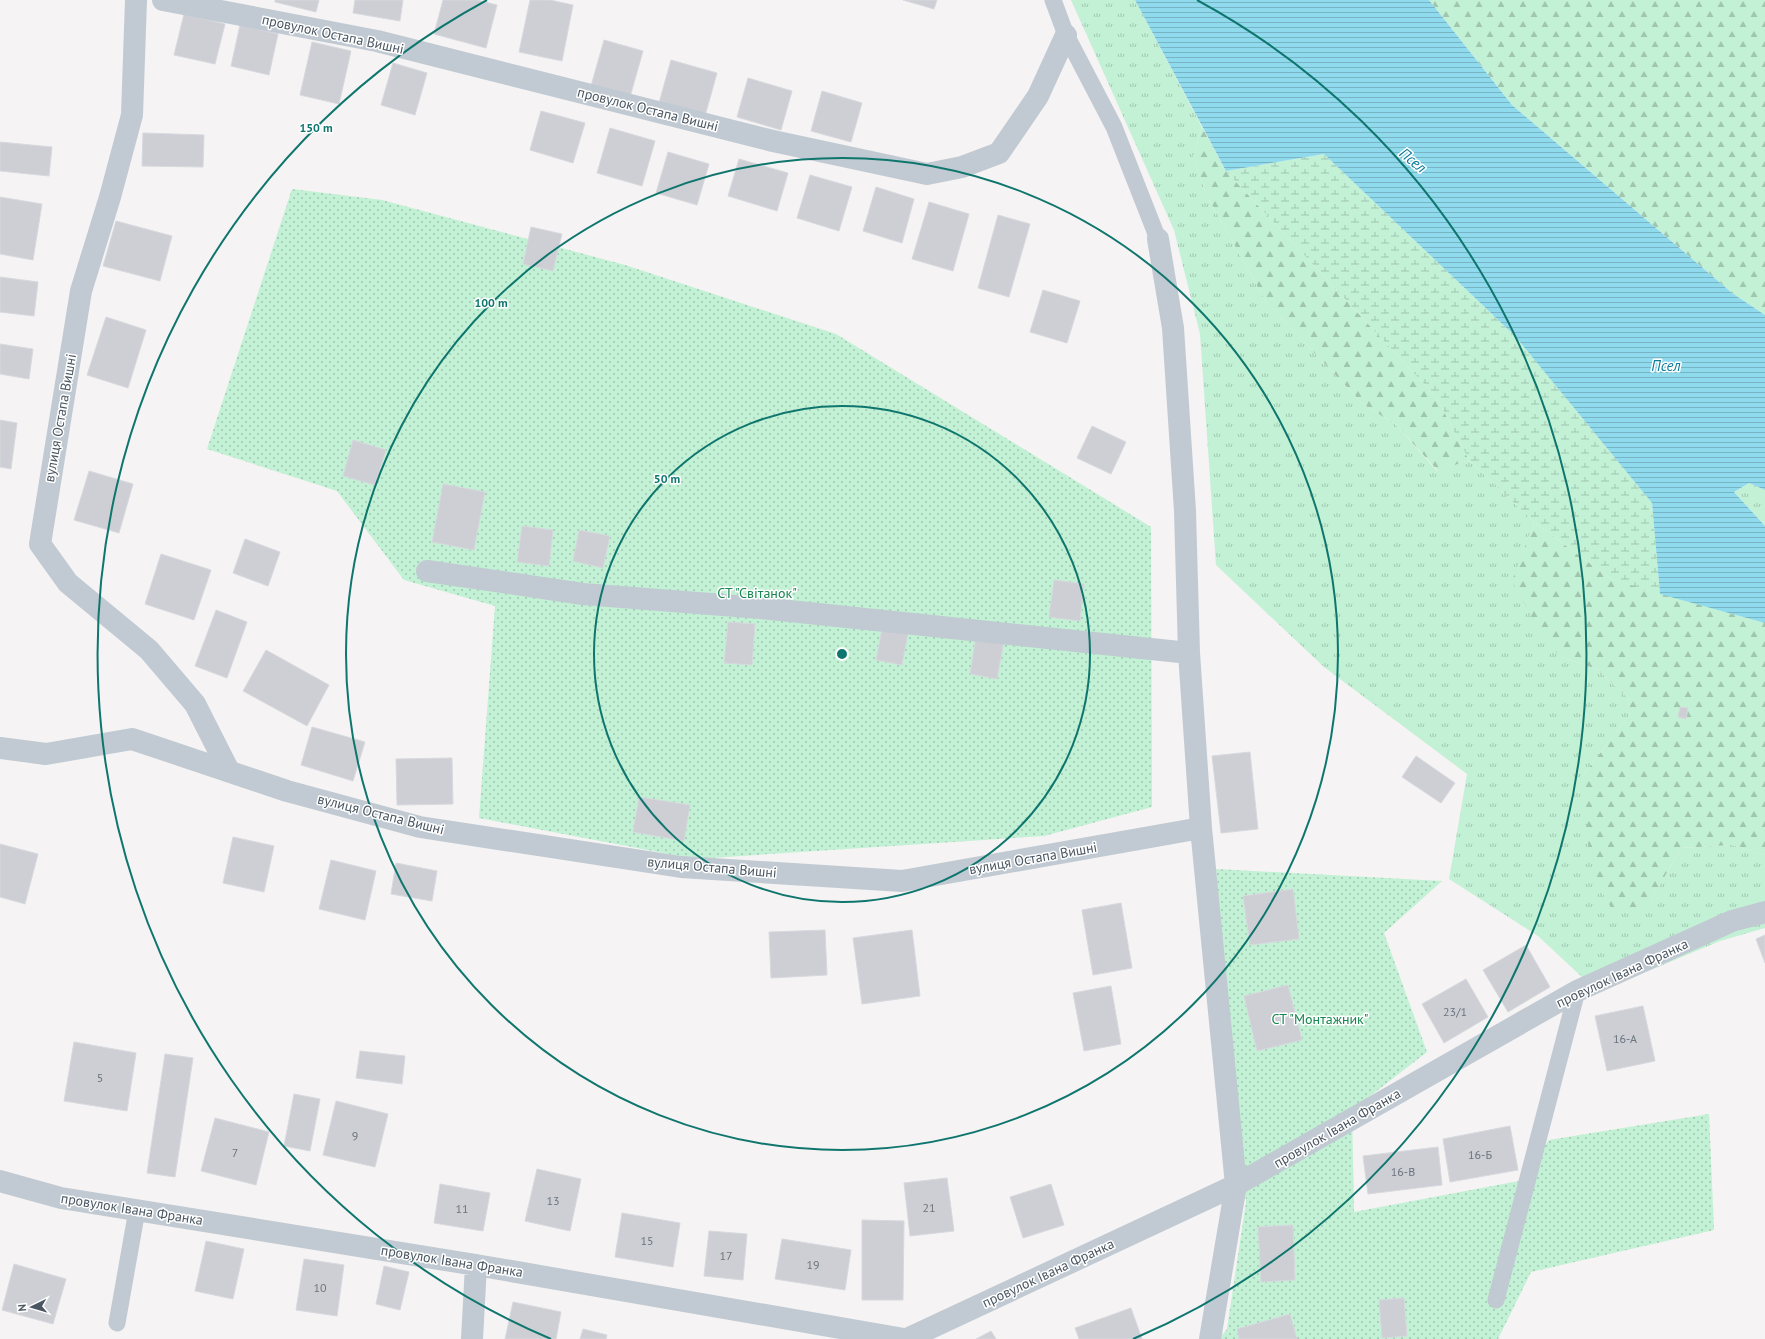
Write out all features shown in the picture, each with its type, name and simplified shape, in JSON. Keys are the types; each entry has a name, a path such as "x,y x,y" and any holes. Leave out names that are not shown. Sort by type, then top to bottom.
{"street":[{"name":"вулиця Остапа Вишні","path":"136,0 132,115 110,197 81,291 40,544 68,583 149,650 194,704 229,772"},
{"name":"провулок Остапа Вишні","path":"163,0 377,41 773,141 927,174 962,167 999,153 1038,96 1066,35"},
{"path":"1158,240 1173,328 1185,511 1188,653 1201,828 1236,1185 1210,1339"},
{"path":"427,571 583,594 761,608 1188,653"},
{"name":"вулиця Остапа Вишні","path":"0,748 46,754 132,739 287,790 420,826 681,867 902,881 1201,828"},
{"name":"провулок Івана Франка","path":"0,1181 62,1198 476,1265 906,1339 1236,1185 1577,991 1732,921 1765,912"},
{"path":"472,1339 476,1265"}],"lane":[{"path":"1053,0 1066,35 1114,128 1158,240"},
{"path":"1496,1300 1577,991"},
{"path":"117,1323 137,1210"}],"green space":[{"path":"1071,0 1135,0 1202,127 1193,157 1206,194 1266,302 1363,404 1396,425 1437,471 1469,460 1534,522 1513,581 1561,657 1597,669 1627,697 1630,715 1583,775 1650,902 1681,848 1732,845 1765,855 1765,928 1720,941 1598,992 1538,936 1449,879 1467,774 1324,667 1216,565 1200,334 1174,230"},
{"path":"1429,0 1765,0 1765,315 1732,293 1512,105"},
{"path":"1202,127 1226,171 1437,398 1469,460 1438,471 1396,425 1363,404 1266,302 1206,194 1193,157"},
{"path":"1324,154 1515,336 1652,503 1660,594 1611,579 1534,522 1469,460 1437,398 1226,171"},
{"name":"СТ \"Світанок\"","path":"292,189 382,200 625,265 836,334 1151,527 1152,807 1044,836 695,859 479,818 495,606 404,580 337,491 207,449"},
{"path":"1749,483 1765,490 1765,526 1734,492"},
{"path":"1534,522 1611,579 1765,623 1765,855 1732,845 1681,848 1650,902 1632,912 1611,907 1601,891 1589,853 1583,775 1630,715 1627,697 1597,669 1561,657 1545,641 1512,581"},
{"name":"СТ \"Монтажник\"","path":"1216,869 1442,881 1384,933 1427,1052 1352,1110 1354,1212 1519,1181 1549,1140 1709,1114 1714,1230 1531,1272 1498,1339 1219,1339 1227,1329 1246,1202"}],"water":[{"name":"Псел","path":"1135,0 1429,0 1512,105 1732,293 1765,315 1765,490 1749,483 1734,492 1765,526 1765,623 1660,594 1652,503 1515,336 1324,154 1226,171"}],"building":[{"path":"275,0 319,0 316,12 275,2"},
{"path":"355,0 403,0 400,21 353,13"},
{"path":"443,0 477,0 497,5 486,48 434,34"},
{"path":"530,0 550,0 573,5 562,61 519,52"},
{"path":"903,0 937,0 934,9"},
{"path":"184,14 225,24 215,64 174,55"},
{"path":"240,25 278,34 269,75 231,66"},
{"path":"604,40 643,51 630,97 591,86"},
{"path":"312,42 351,51 339,104 300,95"},
{"path":"671,60 717,73 705,116 659,103"},
{"path":"393,63 427,73 415,115 381,105"},
{"path":"748,78 792,91 781,130 737,117"},
{"path":"822,91 862,103 851,142 811,131"},
{"path":"541,111 585,123 573,163 530,150"},
{"path":"610,128 655,141 642,186 597,173"},
{"path":"143,133 204,135 203,167 142,166"},
{"path":"0,142 52,147 49,176 0,171"},
{"path":"668,152 709,164 697,205 656,193"},
{"path":"739,159 788,173 777,211 728,196"},
{"path":"810,175 852,187 839,231 797,218"},
{"path":"876,187 914,199 902,243 863,231"},
{"path":"0,197 42,204 33,260 0,254"},
{"path":"929,202 969,214 953,271 912,259"},
{"path":"998,215 1030,224 1009,297 978,288"},
{"path":"116,221 172,236 160,281 103,266"},
{"path":"531,227 562,234 553,271 523,264"},
{"path":"0,277 38,282 34,316 0,312"},
{"path":"1043,290 1080,301 1067,343 1030,332"},
{"path":"106,317 146,330 128,388 87,375"},
{"path":"0,344 33,349 29,379 0,374"},
{"path":"0,420 17,423 11,469 0,467"},
{"path":"1092,426 1126,442 1111,474 1077,458"},
{"path":"353,440 386,450 375,485 343,476"},
{"path":"89,471 133,484 119,533 74,520"},
{"path":"443,484 485,492 474,550 432,542"},
{"path":"522,526 553,530 549,566 517,562"},
{"path":"579,530 610,536 603,568 573,561"},
{"path":"245,539 280,552 268,586 233,573"},
{"path":"161,554 211,570 194,620 145,604"},
{"path":"1054,580 1084,584 1080,621 1049,617"},
{"path":"216,610 247,622 227,678 195,666"},
{"path":"728,622 755,624 752,665 724,663"},
{"path":"882,629 908,633 902,665 876,660"},
{"path":"976,636 1004,641 997,679 970,674"},
{"path":"266,650 329,685 307,726 243,691"},
{"path":"1680,707 1688,708 1686,719 1678,717"},
{"path":"312,727 365,742 353,781 301,765"},
{"path":"1250,752 1258,829 1221,833 1212,756"},
{"path":"1416,756 1455,783 1441,803 1402,777"},
{"path":"452,758 453,804 397,805 396,759"},
{"path":"639,797 690,805 684,841 633,832"},
{"path":"233,837 274,846 264,892 223,883"},
{"path":"0,844 38,854 25,904 0,897"},
{"path":"331,860 376,871 365,920 319,909"},
{"path":"396,863 437,871 432,901 391,894"},
{"path":"1293,889 1299,939 1250,945 1243,896"},
{"path":"1121,903 1132,968 1093,975 1082,910"},
{"path":"825,930 827,975 771,978 769,932"},
{"path":"912,930 920,996 862,1004 853,938"},
{"path":"1765,935 1765,963 1756,939"},
{"path":"1526,945 1550,987 1508,1012 1483,970"},
{"path":"1466,979 1488,1017 1444,1043 1422,1004"},
{"path":"1288,985 1302,1040 1257,1051 1244,996"},
{"path":"1111,986 1121,1044 1084,1051 1073,993"},
{"path":"1643,1006 1655,1061 1607,1071 1595,1016"},
{"path":"74,1042 136,1053 127,1111 64,1101"},
{"path":"360,1051 405,1056 402,1084 356,1078"},
{"path":"165,1054 193,1058 175,1177 147,1173"},
{"path":"294,1094 320,1099 310,1151 284,1146"},
{"path":"336,1101 388,1114 375,1167 323,1155"},
{"path":"215,1118 269,1132 256,1185 201,1171"},
{"path":"1510,1126 1518,1170 1450,1182 1443,1139"},
{"path":"1438,1147 1442,1185 1368,1194 1363,1156"},
{"path":"537,1169 581,1179 570,1231 525,1221"},
{"path":"947,1178 954,1231 910,1236 904,1183"},
{"path":"440,1184 490,1193 483,1231 434,1223"},
{"path":"1051,1184 1064,1225 1023,1238 1010,1197"},
{"path":"622,1213 680,1223 673,1267 615,1257"},
{"path":"862,1220 904,1221 903,1300 862,1300"},
{"path":"1293,1225 1295,1280 1261,1282 1258,1227"},
{"path":"709,1231 747,1234 743,1280 704,1276"},
{"path":"782,1239 851,1250 845,1290 775,1279"},
{"path":"206,1241 244,1249 233,1299 195,1291"},
{"path":"304,1259 344,1265 337,1316 296,1310"},
{"path":"14,1264 66,1279 53,1324 2,1310"},
{"path":"384,1266 409,1272 400,1310 376,1304"},
{"path":"1404,1298 1407,1336 1382,1338 1379,1300"},
{"path":"513,1302 561,1312 556,1339 505,1339"},
{"path":"1131,1308 1142,1339 1079,1339 1075,1328"},
{"path":"1290,1314 1297,1339 1239,1339 1237,1329"},
{"path":"583,1329 607,1335 606,1339 580,1339"},
{"path":"991,1331 996,1339 976,1339"}]}
